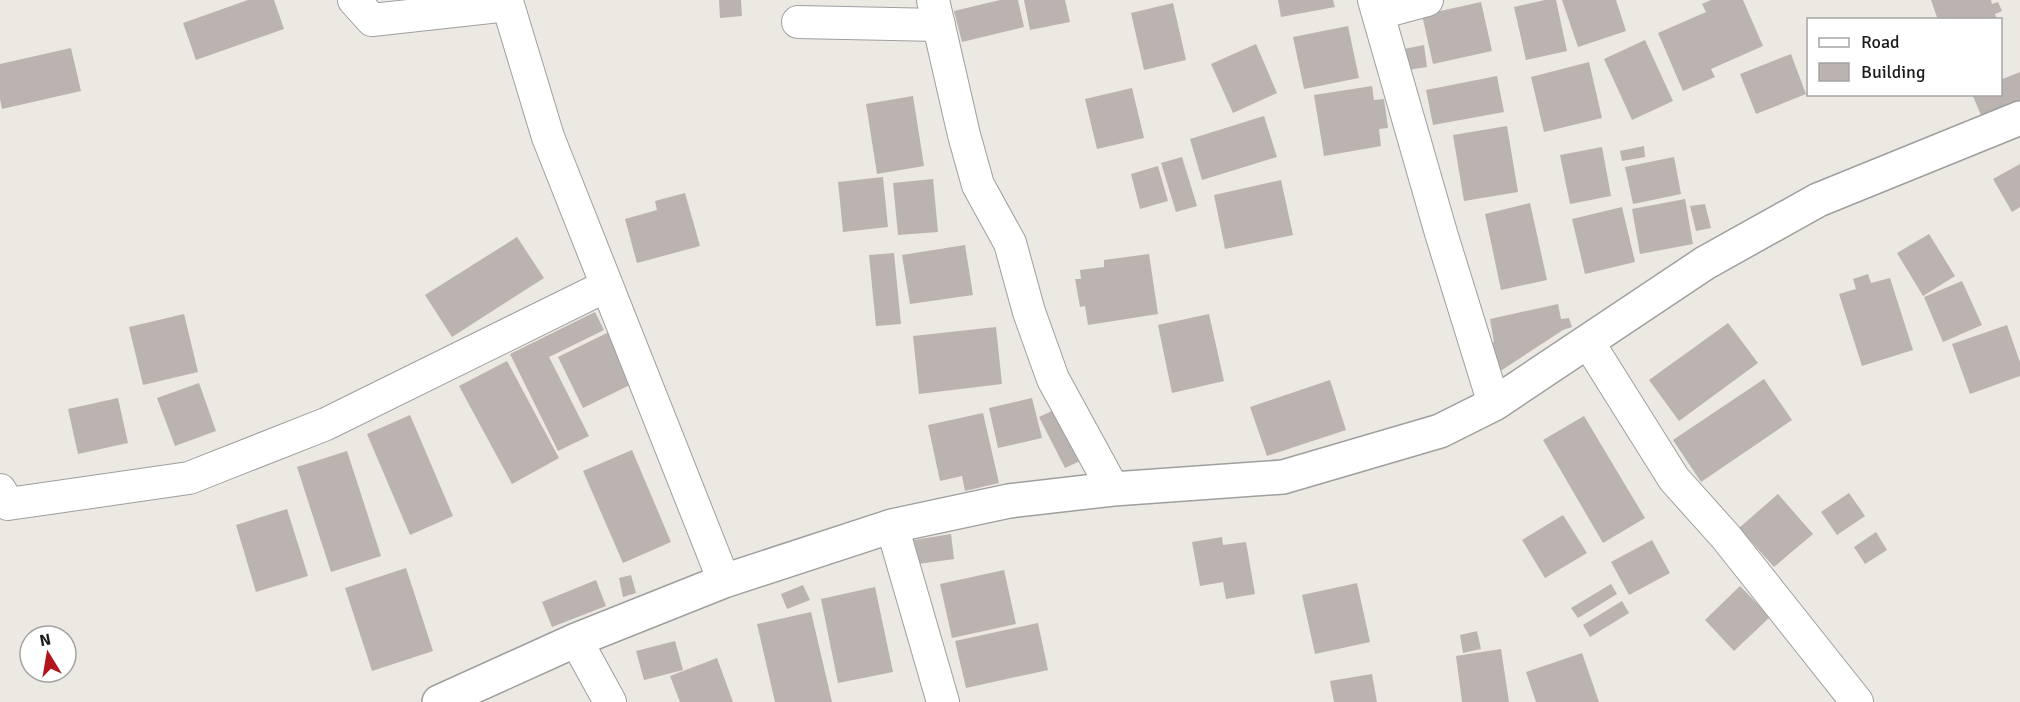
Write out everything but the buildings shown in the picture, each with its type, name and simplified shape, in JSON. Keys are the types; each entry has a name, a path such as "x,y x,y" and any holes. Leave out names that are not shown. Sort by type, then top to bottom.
{"street":[{"path":"354,0 372,20 508,5 548,137 724,581"},
{"path":"1428,0 1376,7 1441,233 1494,404"},
{"path":"798,22 936,12 964,135 978,185 1010,243 1029,312 1053,379 1113,489"},
{"path":"439,702 576,640 724,581 892,526 1009,501 1113,489 1283,477 1440,431 1494,404 1705,263 1818,200 2020,118"},
{"path":"0,490 8,504 189,478 326,424 606,286"},
{"path":"1588,342 1674,479 1726,537 1857,702"},
{"path":"892,526 942,702"},
{"path":"576,640 610,702"}]}
